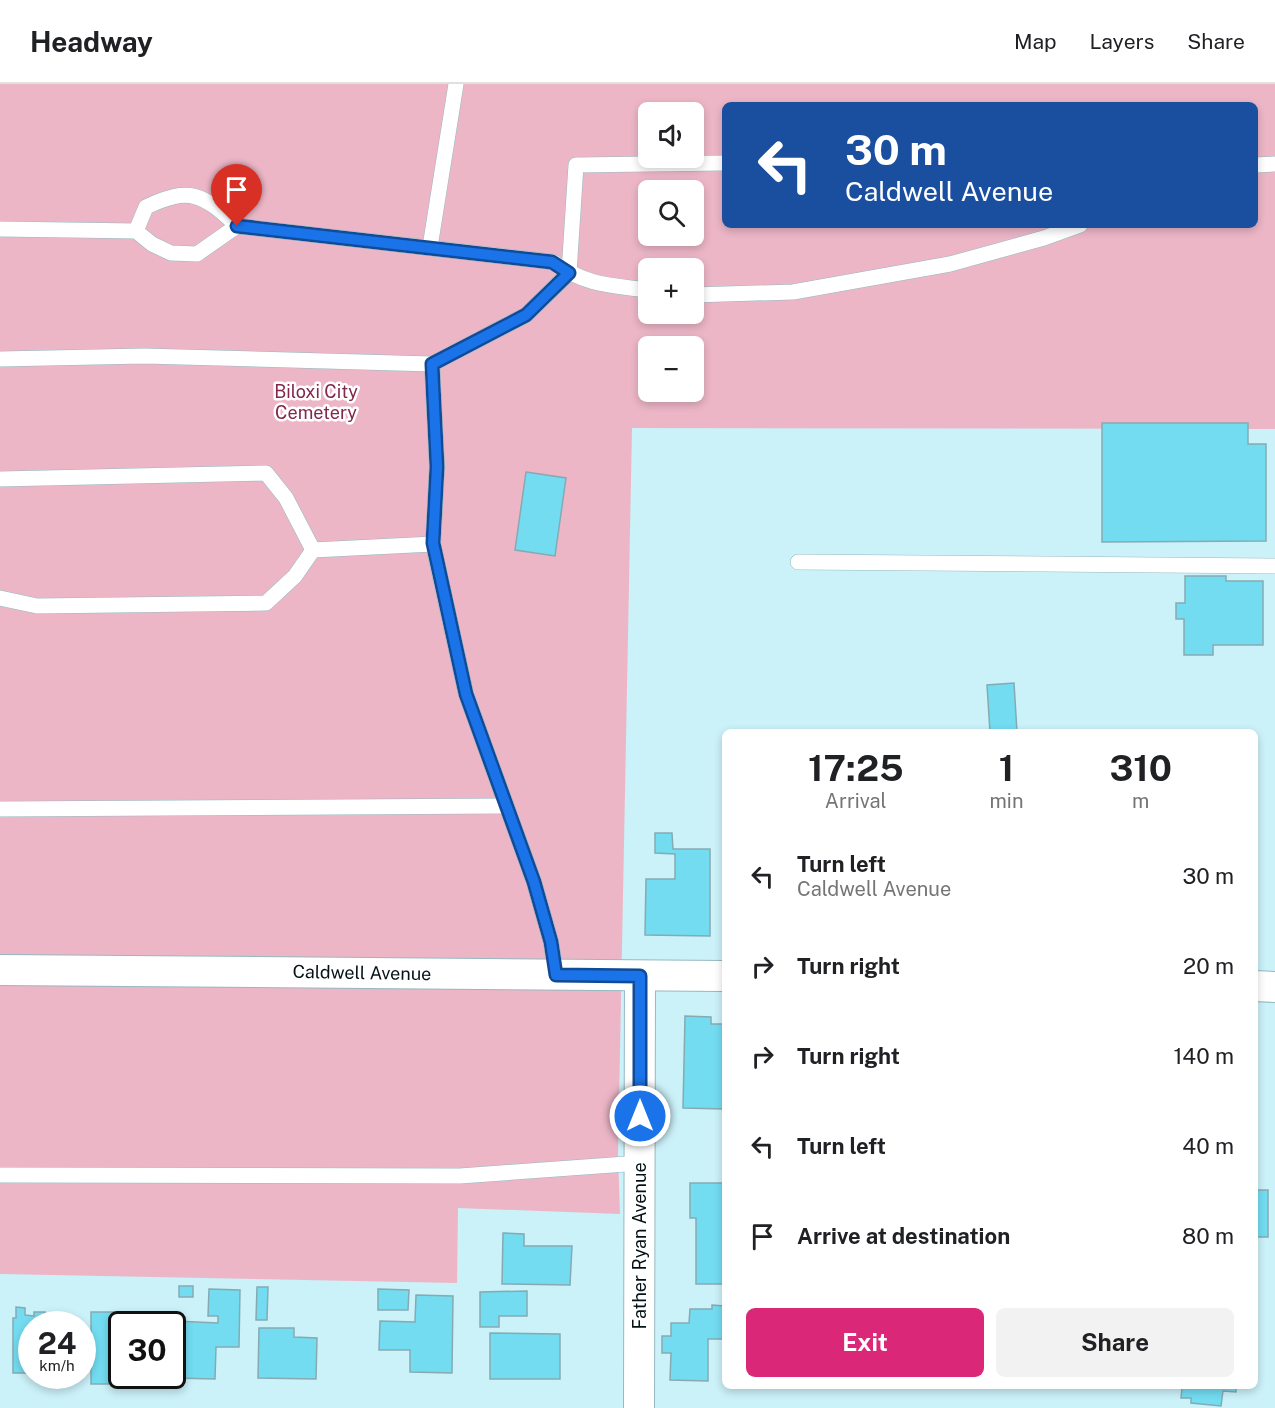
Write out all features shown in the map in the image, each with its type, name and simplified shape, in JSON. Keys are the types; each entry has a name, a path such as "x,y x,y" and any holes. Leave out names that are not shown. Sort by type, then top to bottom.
{"street":[{"name":"Caldwell Avenue","path":"0,970 722,976"},
{"name":"Father Ryan Avenue","path":"639,1408 640,976"},
{"path":"1258,986 1275,987"}],"lane":[{"path":"430,247 456,84"},
{"path":"0,359 144,356 432,364 526,315 569,273 576,165 722,163"},
{"path":"1258,165 1275,164"},
{"path":"136,231 146,207 179,195 203,198 237,226 552,262 593,284 638,289"},
{"path":"0,229 136,231 152,244 171,253 197,254 237,226"},
{"path":"704,295 793,292 950,264 1072,228"},
{"path":"432,364 437,467 433,543 466,694 534,882 551,942 556,975"},
{"path":"0,479 266,473 286,498 313,550"},
{"path":"313,550 433,543"},
{"path":"0,598 37,606 266,603 295,576 313,550"},
{"path":"798,562 1275,566"},
{"path":"0,809 506,806"},
{"path":"0,1175 460,1176 640,1163"}],"green space":[{"name":"Biloxi City Cemetery","path":"0,84 1275,84 1275,429 632,428 618,1155 620,1214 458,1208 457,1283 0,1274"}],"building":[{"path":"1102,423 1248,423 1248,444 1266,444 1266,541 1102,542"},
{"path":"526,472 566,478 555,556 515,550"},
{"path":"1185,576 1226,576 1226,581 1263,581 1263,645 1213,645 1213,655 1184,655 1184,619 1176,619 1176,603 1185,603"},
{"path":"1014,683 1017,729 990,729 987,685"},
{"path":"655,833 672,833 673,849 710,849 710,936 645,935 646,879 675,879 675,854 655,853"},
{"path":"685,1016 711,1017 711,1024 722,1024 722,1109 683,1108"},
{"path":"690,1183 722,1183 722,1284 696,1284 696,1218 690,1218"},
{"path":"1258,1190 1268,1190 1268,1237 1258,1237"},
{"path":"503,1233 524,1234 524,1246 572,1246 570,1285 502,1284"},
{"path":"179,1286 193,1286 193,1297 179,1297"},
{"path":"257,1287 268,1287 267,1320 256,1320"},
{"path":"209,1289 240,1290 239,1347 216,1347 215,1379 186,1378 186,1322 218,1323 218,1316 208,1316"},
{"path":"378,1289 409,1290 408,1310 378,1310"},
{"path":"527,1291 527,1316 499,1316 499,1327 480,1327 480,1292"},
{"path":"416,1295 453,1296 452,1373 410,1372 410,1350 379,1350 380,1321 415,1322"},
{"path":"712,1305 722,1306 722,1339 708,1339 708,1381 670,1380 671,1353 662,1353 662,1336 671,1336 671,1323 689,1323 690,1309 712,1309"},
{"path":"16,1307 25,1308 25,1311 18,1311 18,1373 13,1373 13,1318 16,1318"},
{"path":"96,1312 108,1312 108,1384 96,1384"},
{"path":"259,1328 294,1328 294,1337 317,1338 316,1379 258,1378"},
{"path":"490,1333 560,1334 560,1379 490,1379"},
{"path":"1182,1389 1236,1389 1236,1392 1223,1391 1221,1406 1191,1403 1191,1398 1181,1398"}],"route":[{"path":"237,226 552,262 569,273 526,315 432,364 437,467 433,543 466,694 534,882 551,942 556,975 640,976 640,1116"}]}
